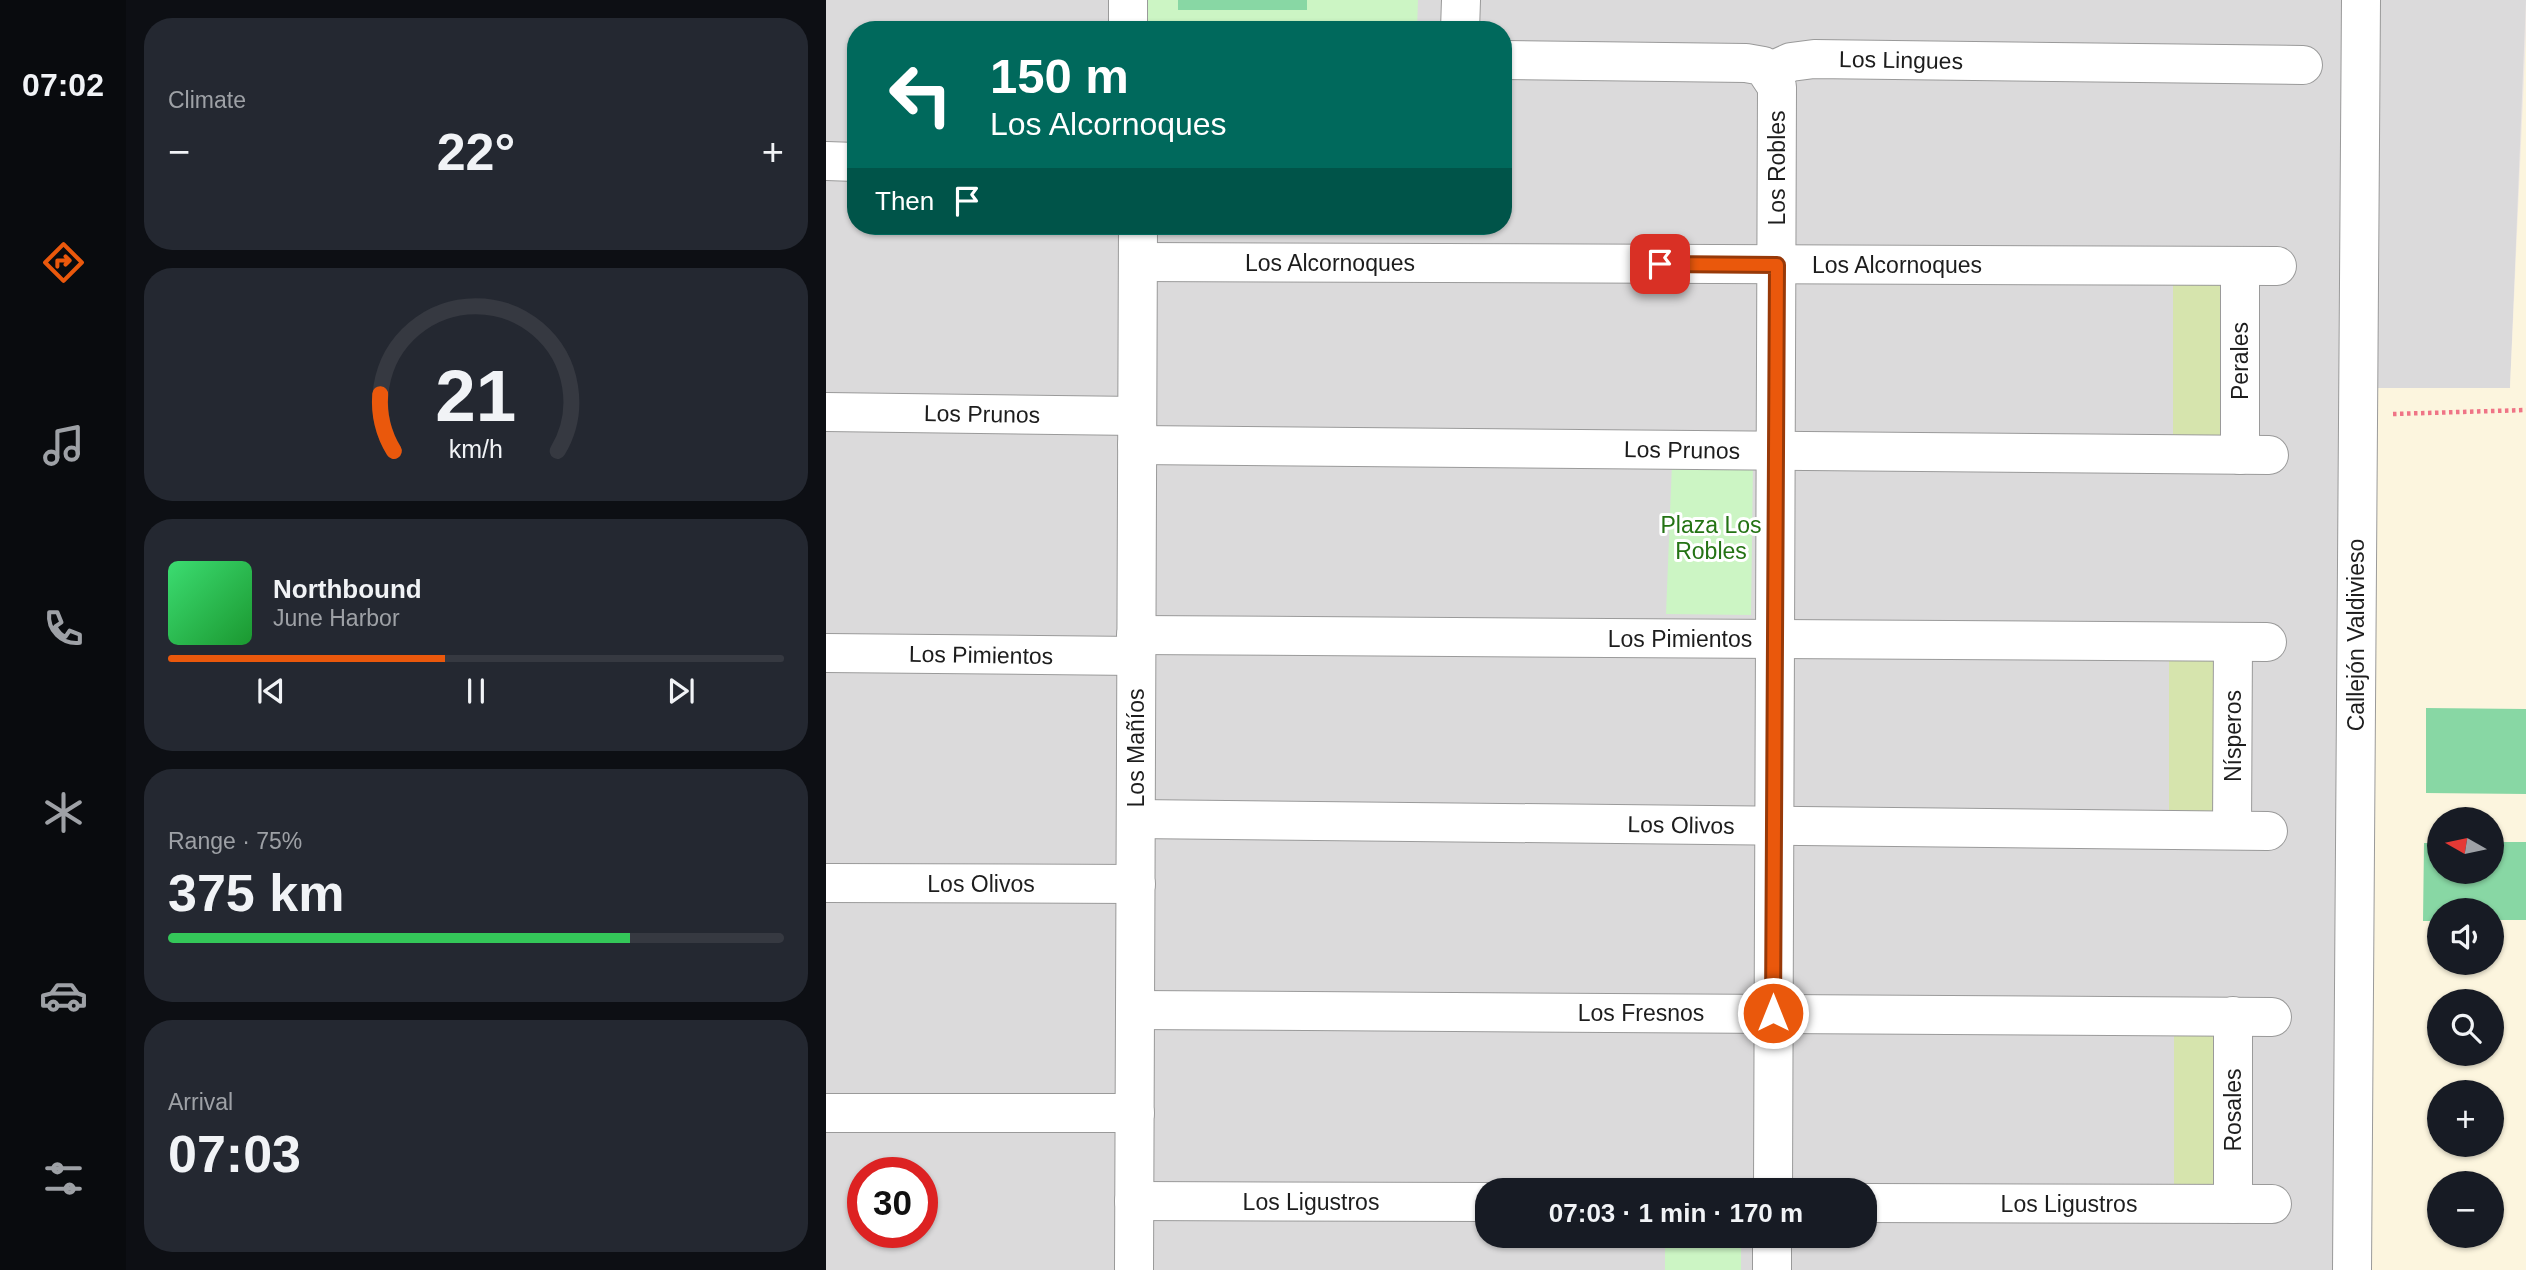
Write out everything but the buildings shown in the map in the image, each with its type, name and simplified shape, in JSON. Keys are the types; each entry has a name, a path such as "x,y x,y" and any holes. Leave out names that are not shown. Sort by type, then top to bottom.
{"street":[{"path":"1128,0 1128,21"},
{"path":"1460,21 1461,0"},
{"name":"Callejón Valdivieso","path":"2352,1270 2361,0"},
{"name":"Los Lingues","path":"1769,72 1791,62 1814,59 2303,65"},
{"path":"1512,60 1746,63 1763,66 1769,72"},
{"name":"Los Robles","path":"1769,72 1777,87 1773,1178"},
{"path":"826,161 847,162"},
{"name":"Los Alcornoques","path":"1138,244 1777,265 2259,266"},
{"name":"Los Mañíos","path":"1134,1270 1138,244"},
{"name":"Perales","path":"2254,455 2259,266"},
{"name":"Los Prunos","path":"826,412 1138,430 1776,451 2254,455"},
{"name":"Los Pimientos","path":"826,653 1136,646 1775,639 2250,642"},
{"name":"Nísperos","path":"2250,642 2250,831"},
{"name":"Los Olivos","path":"1136,819 2250,831"},
{"name":"Los Olivos","path":"826,883 1136,884"},
{"name":"Los Fresnos","path":"1135,1010 2272,1017"},
{"name":"Rosales","path":"2233,1016 2233,1204"},
{"path":"826,1113 1135,1114"},
{"name":"Los Ligustros","path":"1135,1201 1475,1202"},
{"name":"Los Ligustros","path":"1877,1203 2272,1204"},
{"path":"1772,1248 1772,1270"}],"path":[{"path":"2357,415 2526,410"}],"shaded area":[{"path":"826,0 2526,0 2510,388 2373,388 2366,1270 826,1270"},
{"path":"2526,33 2526,1270 2366,1270 2372,388 2510,388"}],"green space":[{"path":"1146,0 1418,0 1417,21 1145,21"},
{"path":"1178,0 1307,0 1307,10 1178,10"},
{"path":"2173,279 2224,279 2223,440 2173,440"},
{"name":"Plaza Los Robles","path":"1753,461 1751,615 1666,614 1672,463"},
{"path":"2169,657 2220,657 2220,819 2169,819"},
{"path":"2426,708 2526,709 2526,794 2426,793"},
{"path":"2504,842 2526,842 2526,920 2504,920 2504,898 2427,898 2427,921 2423,921 2424,843 2427,843 2427,884 2504,884"},
{"path":"2174,1034 2226,1034 2225,1195 2174,1195"},
{"path":"1665,1248 1741,1248 1741,1270 1665,1270"}],"route":[{"path":"1660,264 1777,265 1773,1013"}]}
